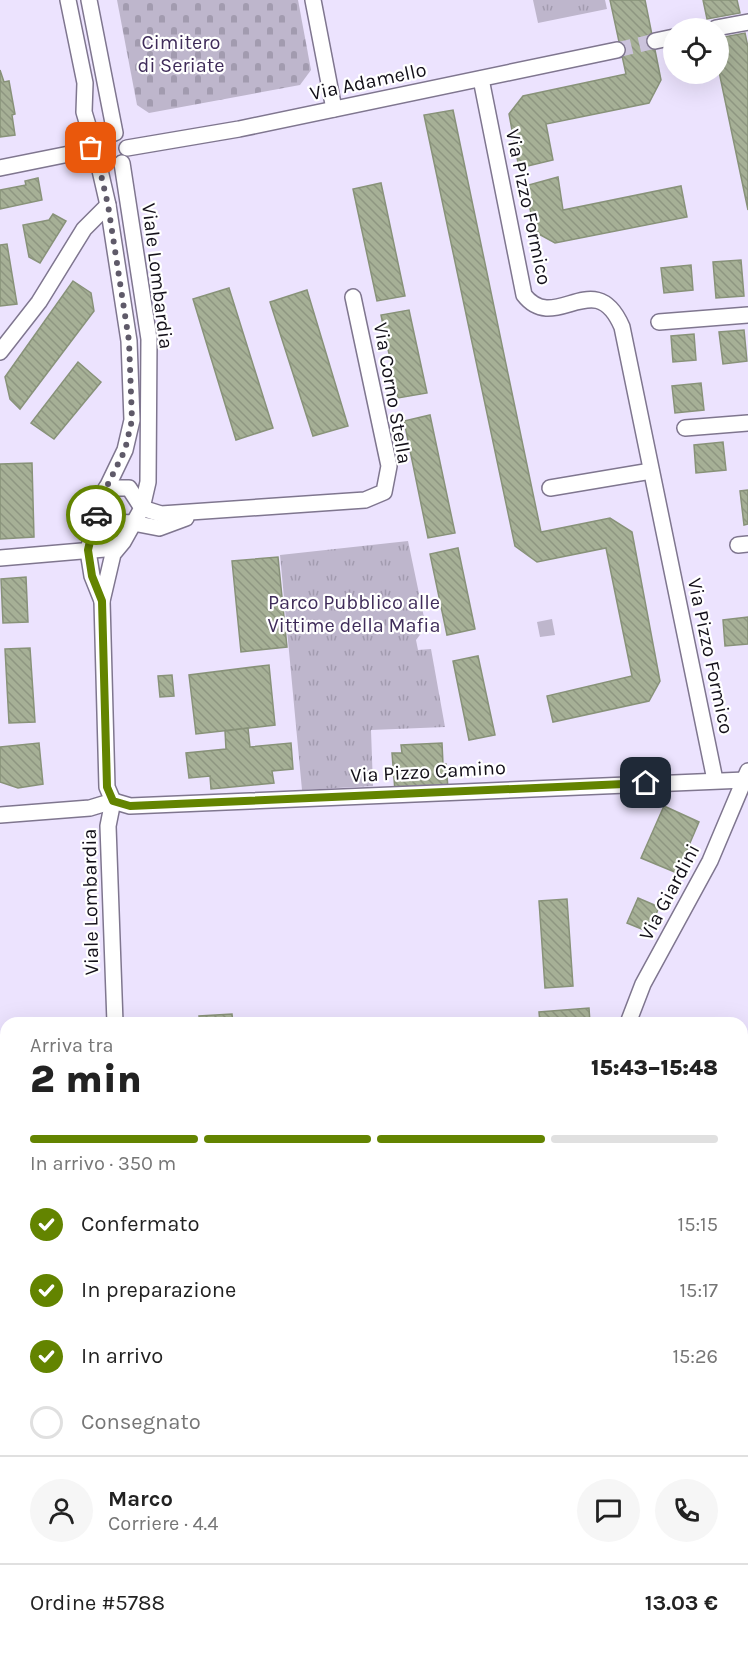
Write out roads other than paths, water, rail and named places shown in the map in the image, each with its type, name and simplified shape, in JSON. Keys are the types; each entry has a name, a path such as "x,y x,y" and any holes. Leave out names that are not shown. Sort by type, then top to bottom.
{"street":[{"name":"Viale Lombardia","path":"68,0 85,83 84,112 108,205 129,341 132,420 125,450 99,504 88,550 92,576 102,601"},
{"path":"89,0 115,134"},
{"path":"313,0 334,109"},
{"path":"729,26 748,22"},
{"path":"655,41 663,40"},
{"name":"Via Adamello","path":"124,155 617,50"},
{"name":"Via Pizzo Formico","path":"481,79 524,295 531,304 540,308 554,308 594,298 606,303 616,312 622,327 714,780"},
{"path":"0,168 74,153 94,154 111,168 124,155 123,139 107,132 98,135 94,154"},
{"name":"Viale Lombardia","path":"115,1017 108,826 113,801 107,787 102,601 113,554 123,542 142,508 148,482 149,339 124,155"},
{"path":"0,352 39,302 84,229 108,205"},
{"name":"Via Corno Stella","path":"142,508 161,514 201,512 365,500 384,492 389,466 353,297"},
{"path":"659,322 748,315"},
{"path":"685,428 748,423"},
{"path":"550,488 651,471"},
{"path":"106,488 129,488 142,508"},
{"name":"Via Corno Stella","path":"99,504 113,522 159,528 201,512"},
{"path":"0,558 105,549 123,542"},
{"name":"Via Pizzo Camino","path":"113,801 130,806 714,780 746,775"},
{"name":"Via Giardini","path":"630,1017 643,984 710,861 746,775"},
{"path":"0,815 90,808 113,801"}],"tunnel":[{"path":"617,50 655,41"}],"park label":[{"name":"Cimitero di Seriate","path":"181,54"},
{"name":"Parco Pubblico alle Vittime della Mafia","path":"354,614"}]}
